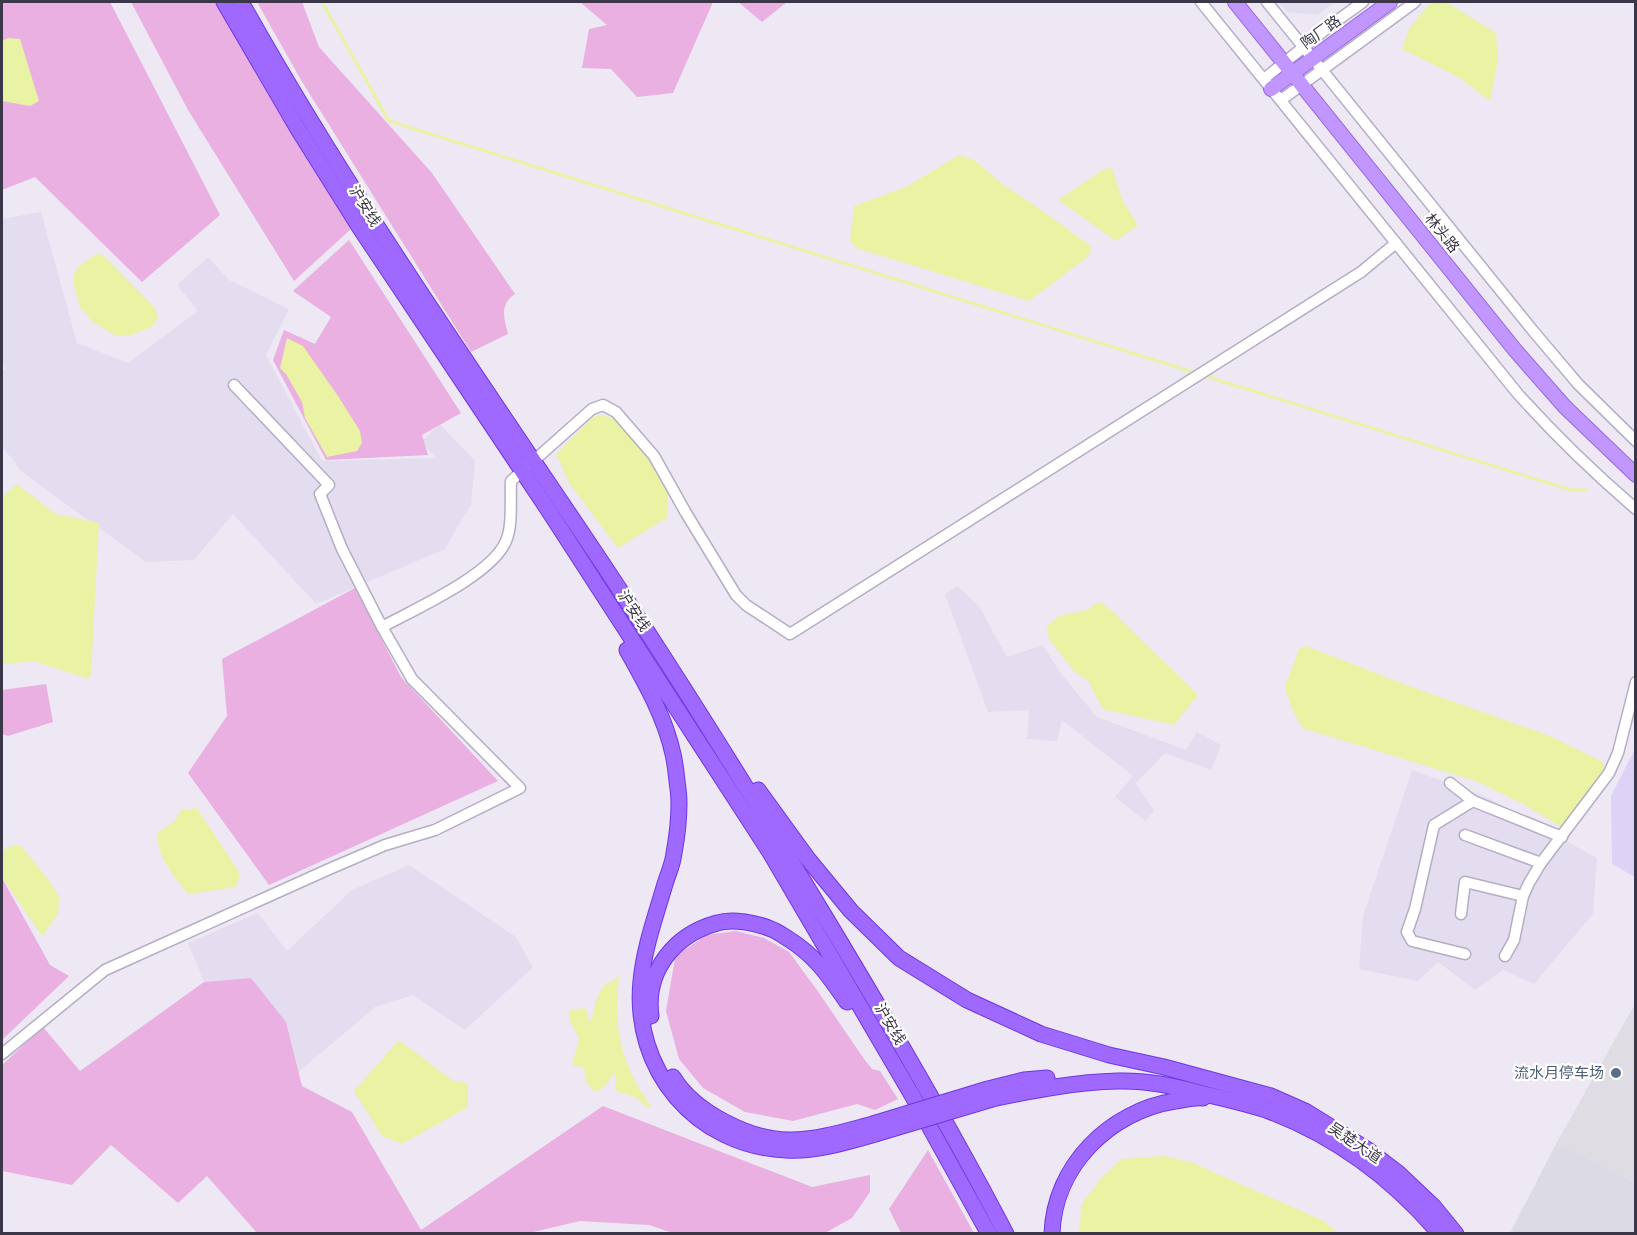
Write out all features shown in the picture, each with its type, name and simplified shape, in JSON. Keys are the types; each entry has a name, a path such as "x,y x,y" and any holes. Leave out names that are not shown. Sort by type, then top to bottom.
{"highway":[{"name":"沪安线","path":"224,2 298,129 354,218 678,680 898,1038 1006,1233"},
{"name":"沪安线","path":"241,2 372,219 528,466 549,512 771,854 912,1095 989,1233"},
{"path":"549,512 637,668 660,713 673,754 679,802 674,855 650,935 641,981 640,1010 644,1035 654,1064 669,1089 691,1114 717,1132 749,1144 786,1150 825,1147 874,1129 990,1094 1120,1080 1234,1093"},
{"path":"678,680 808,859 851,911 899,958 967,1000 1041,1034 1109,1055 1164,1067 1234,1093"},
{"path":"874,1129 790,1140 757,1135 727,1124 697,1104 676,1083 661,1059 653,1029 650,1006 652,984 663,959 676,944 691,933 718,922 745,922 773,929 800,946 823,968 912,1095"},
{"path":"1052,1233 1053,1216 1066,1178 1090,1143 1120,1120 1157,1104 1234,1093"},
{"name":"吴楚大道","path":"1234,1093 1332,1141 1389,1182 1440,1233"},
{"name":"吴楚大道","path":"1234,1093 1271,1096 1305,1111 1368,1150 1398,1173 1434,1207 1456,1233"}],"main road":[{"name":"林头路","path":"1235,2 1522,358 1565,407 1635,475"},
{"name":"陶厂路","path":"1268,84 1288,68 1317,63 1390,2"}],"street":[{"path":"1201,2 1518,394 1577,456 1635,509"},
{"path":"1267,2 1534,332 1578,384 1635,441"},
{"path":"1288,68 1304,47 1363,2"},
{"path":"1281,100 1301,84 1317,63 1415,2"},
{"path":"382,627 467,580 498,554 506,543 509,532 511,481 592,409 603,405 616,412 654,456 736,595 746,606 790,634 1361,272 1396,243"},
{"path":"2,1054 105,970 385,845 435,830 520,788 412,679 342,549 320,494 329,485 234,385"},
{"path":"1505,956 1514,940 1523,896 1529,883 1614,764 1635,682"},
{"path":"1450,783 1473,801 1562,837"},
{"path":"1464,954 1412,941 1407,932 1415,909 1434,825 1473,801"},
{"path":"1465,835 1541,864"},
{"path":"1461,914 1466,882 1523,896"}],"shaded area":[{"path":"2,2 110,2 220,215 142,282 35,177 2,190"},
{"path":"131,2 218,2 351,229 294,281 188,110"},
{"path":"257,2 302,2 319,47 432,173 515,294 510,298 504,312 508,334 471,352 301,80"},
{"path":"580,2 713,2 673,93 637,97 611,69 582,68 589,29 607,25"},
{"path":"738,2 787,2 762,22"},
{"path":"1279,2 1335,2 1317,15 1287,12"},
{"path":"1446,2 1496,33 1498,60 1490,101 1460,78 1402,49 1409,29 1429,4"},
{"path":"8,38 20,39 39,101 30,106 2,101 2,41"},
{"path":"959,155 974,160 1002,184 1091,246 1089,256 1029,301 856,248 850,241 854,206 906,187"},
{"path":"1112,168 1123,201 1138,225 1116,241 1058,200 1104,169"},
{"path":"41,212 77,343 128,363 198,311 177,285 208,257 229,280 289,309 266,355 322,461 436,458 421,442 440,424 475,461 471,504 445,549 316,604 233,514 194,560 146,562 22,472 2,446 2,372 6,368 2,361 2,219"},
{"path":"349,240 461,413 422,435 428,455 326,460 273,360 284,330 315,344 331,317 293,291"},
{"path":"97,254 103,255 155,308 158,318 152,327 128,336 116,336 93,322 80,307 74,286 74,274 79,266"},
{"path":"287,338 303,346 360,431 362,443 357,451 327,457 305,418 302,402 280,368"},
{"path":"602,415 616,419 649,458 668,494 667,518 618,548 569,483 556,454 593,417"},
{"path":"17,484 55,514 99,523 91,675 88,679 34,661 7,664 2,662 2,498"},
{"path":"957,586 979,606 1007,657 1043,645 1059,671 1097,717 1186,750 1197,732 1221,745 1211,770 1165,753 1136,783 1154,811 1145,821 1115,797 1133,776 1062,720 1057,741 1027,739 1029,710 988,712 945,594"},
{"path":"355,588 401,677 498,781 269,885 188,773 227,716 222,659"},
{"path":"1100,602 1198,695 1174,725 1103,709 1088,681 1074,671 1049,639 1047,626 1058,616 1087,610"},
{"path":"1306,646 1409,686 1550,736 1603,762 1605,775 1563,828 1525,805 1476,781 1302,728 1291,707 1285,687 1299,649"},
{"path":"46,684 53,722 8,736 2,734 2,690"},
{"path":"1635,749 1635,877 1612,864 1611,796"},
{"path":"1412,770 1484,796 1597,858 1593,914 1534,984 1503,970 1475,990 1438,962 1418,981 1359,969 1363,916"},
{"path":"197,808 240,874 236,887 188,894 163,858 157,833 175,821 181,810"},
{"path":"12,846 21,846 59,896 58,914 42,936 4,880 2,855 4,850"},
{"path":"409,865 516,937 533,967 465,1030 413,995 375,1007 296,1074 251,978 204,982 188,943 258,913 287,951 352,890"},
{"path":"2,878 50,965 69,976 2,1040"},
{"path":"736,931 764,938 789,952 864,1059 872,1069 880,1071 898,1099 875,1110 857,1104 793,1121 745,1112 703,1088 679,1059 666,1011 675,958 707,935"},
{"path":"619,974 617,1011 619,1034 625,1058 651,1107 648,1108 635,1097 616,1091 615,1073 601,1090 593,1091 586,1081 584,1068 572,1065 579,1039 569,1019 570,1010 585,1008 591,1023 601,990"},
{"path":"251,978 286,1022 302,1086 352,1112 421,1230 603,1106 812,1187 870,1175 870,1192 852,1218 825,1233 676,1234 649,1225 580,1221 525,1234 258,1234 207,1176 178,1203 111,1145 72,1185 2,1171 2,1065 43,1027 80,1071 204,982"},
{"name":"流水月停车场","path":"1635,1004 1635,1182 1557,1142"},
{"path":"399,1040 453,1081 468,1083 468,1107 402,1144 382,1136 354,1091"},
{"path":"1557,1142 1635,1182 1635,1233 1510,1233"},
{"path":"928,1150 974,1233 901,1233 889,1209"},
{"path":"1164,1156 1191,1162 1324,1221 1338,1233 1078,1233 1081,1205 1101,1178 1121,1159"}],"waterway":[{"path":"322,2 389,121 1196,373"},
{"path":"1205,376 1571,490 1586,490"}],"place":[{"name":"流水月停车场","path":"1616,1073"}]}
